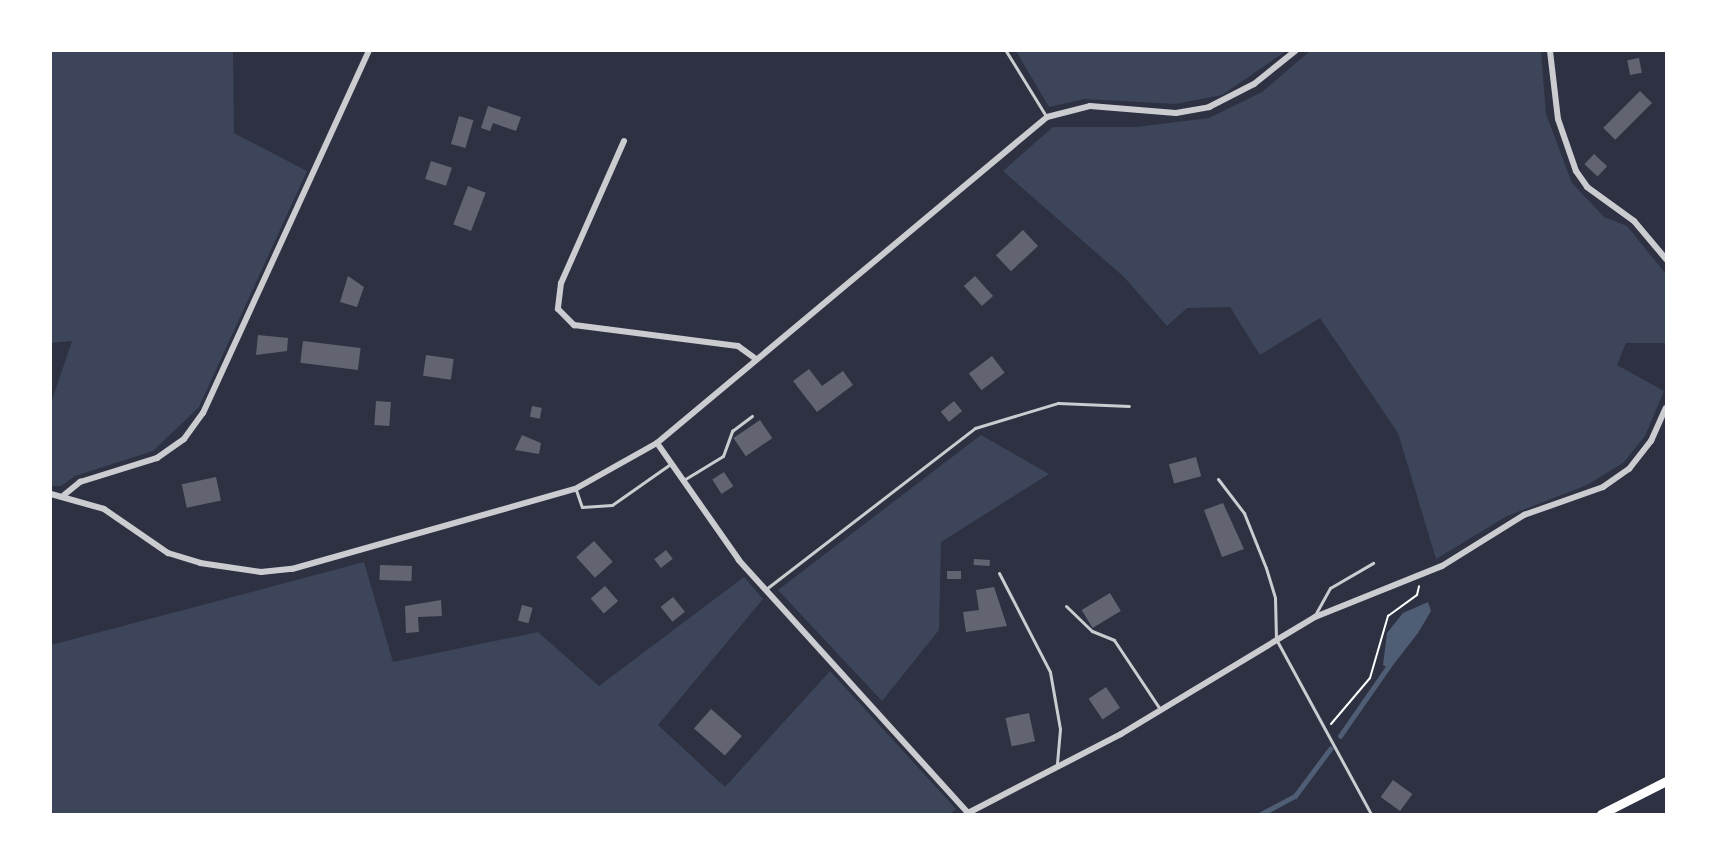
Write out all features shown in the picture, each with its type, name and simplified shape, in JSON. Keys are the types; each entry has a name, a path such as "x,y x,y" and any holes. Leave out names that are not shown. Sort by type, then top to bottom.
{"main road":[{"path":"1601,814 1666,781"}],"street":[{"path":"64,495 80,482 157,458 184,439 203,413 369,51"},
{"path":"51,494 64,495 104,509 168,552 200,563 261,572 341,557 575,489 657,443 1047,117 1090,106 1176,113 1209,107 1254,84 1295,51"},
{"path":"1550,51 1558,119 1576,171 1587,187 1634,221 1666,259"},
{"path":"624,141 561,283 558,309 574,325 738,346 756,360"},
{"path":"657,443 681,482 766,589 968,814 1057,769 1161,710 1314,617 1424,574 1504,525 1590,494 1629,469 1651,441 1666,408"}],"lane":[{"path":"1006,51 1047,117"},
{"path":"766,589 975,428 1058,403 1129,406"},
{"path":"681,482 723,456 732,431 752,416"},
{"path":"575,489 582,507 612,505 669,465"},
{"path":"1218,479 1244,513 1266,568 1275,598 1276,639 1371,814"},
{"path":"1314,617 1330,588 1373,563"},
{"path":"999,573 1050,672 1060,729 1057,769"},
{"path":"1066,606 1092,631 1114,640 1161,710"}],"path":[{"path":"1325,730 1370,678 1380,628 1398,605 1417,596 1424,574"}],"shaded area":[{"path":"51,51 233,51 234,133 307,171 199,407 153,451 75,476 61,486 51,486 51,403 72,341 51,343"},
{"path":"1016,51 1286,51 1222,95 1175,104 1084,99 1049,107"},
{"path":"1310,51 1541,51 1546,114 1572,183 1604,217 1627,226 1666,274 1666,343 1626,343 1617,365 1664,391 1645,436 1623,463 1587,485 1507,516 1436,559 1398,433 1320,318 1260,355 1230,307 1187,308 1167,326 1124,277 1003,171 1053,127 1136,127 1209,118 1262,92"},
{"path":"981,435 1049,474 941,542 939,630 882,701 778,590"},
{"path":"364,562 393,662 538,632 599,686 744,577 763,599 658,725 725,787 830,671 956,809 950,814 51,814 51,645"},
{"path":"1428,602 1431,611 1418,633 1390,669 1383,665 1387,633 1403,613"}],"building":[{"path":"1639,58 1642,73 1630,75 1627,60"},
{"path":"1640,91 1652,103 1615,140 1603,128"},
{"path":"488,106 521,117 516,131 493,123 490,131 481,128"},
{"path":"459,116 473,120 465,148 451,144"},
{"path":"1594,154 1607,166 1598,177 1584,164"},
{"path":"431,161 452,168 446,186 425,179"},
{"path":"468,186 486,193 471,231 453,224"},
{"path":"1023,230 1038,246 1011,271 996,255"},
{"path":"348,276 364,287 357,307 340,302"},
{"path":"975,276 993,296 982,306 964,286"},
{"path":"258,335 288,338 287,351 256,355"},
{"path":"303,341 361,348 358,370 300,363"},
{"path":"426,355 454,359 451,380 423,376"},
{"path":"992,356 1005,373 981,390 969,373"},
{"path":"809,369 822,386 843,371 853,385 817,412 793,381"},
{"path":"376,401 391,402 389,426 374,425"},
{"path":"954,401 962,411 949,422 941,412"},
{"path":"532,406 542,408 540,419 530,417"},
{"path":"760,420 772,438 746,456 733,438"},
{"path":"522,435 541,443 539,454 515,450"},
{"path":"1196,457 1201,476 1174,484 1169,464"},
{"path":"724,472 733,486 722,494 712,480"},
{"path":"216,477 221,500 187,508 182,484"},
{"path":"1223,503 1244,549 1222,557 1204,510"},
{"path":"594,541 613,562 595,578 576,557"},
{"path":"666,550 673,559 661,568 654,559"},
{"path":"974,559 990,560 990,566 974,565"},
{"path":"380,565 412,566 411,581 379,580"},
{"path":"947,571 961,571 961,579 947,579"},
{"path":"605,586 618,601 604,614 591,598"},
{"path":"994,587 1007,626 966,632 963,612 979,610 976,590"},
{"path":"1110,593 1121,611 1093,628 1082,610"},
{"path":"673,597 685,612 673,622 661,607"},
{"path":"441,600 442,616 418,617 419,632 406,633 405,606"},
{"path":"522,605 533,608 528,623 518,620"},
{"path":"1106,687 1120,708 1103,719 1089,699"},
{"path":"711,709 742,736 725,756 694,729"},
{"path":"1029,713 1035,741 1012,746 1006,718"},
{"path":"1393,780 1412,794 1400,811 1381,797"}],"waterway":[{"path":"1340,736 1388,667"},
{"path":"1261,814 1295,796 1330,749"}]}
